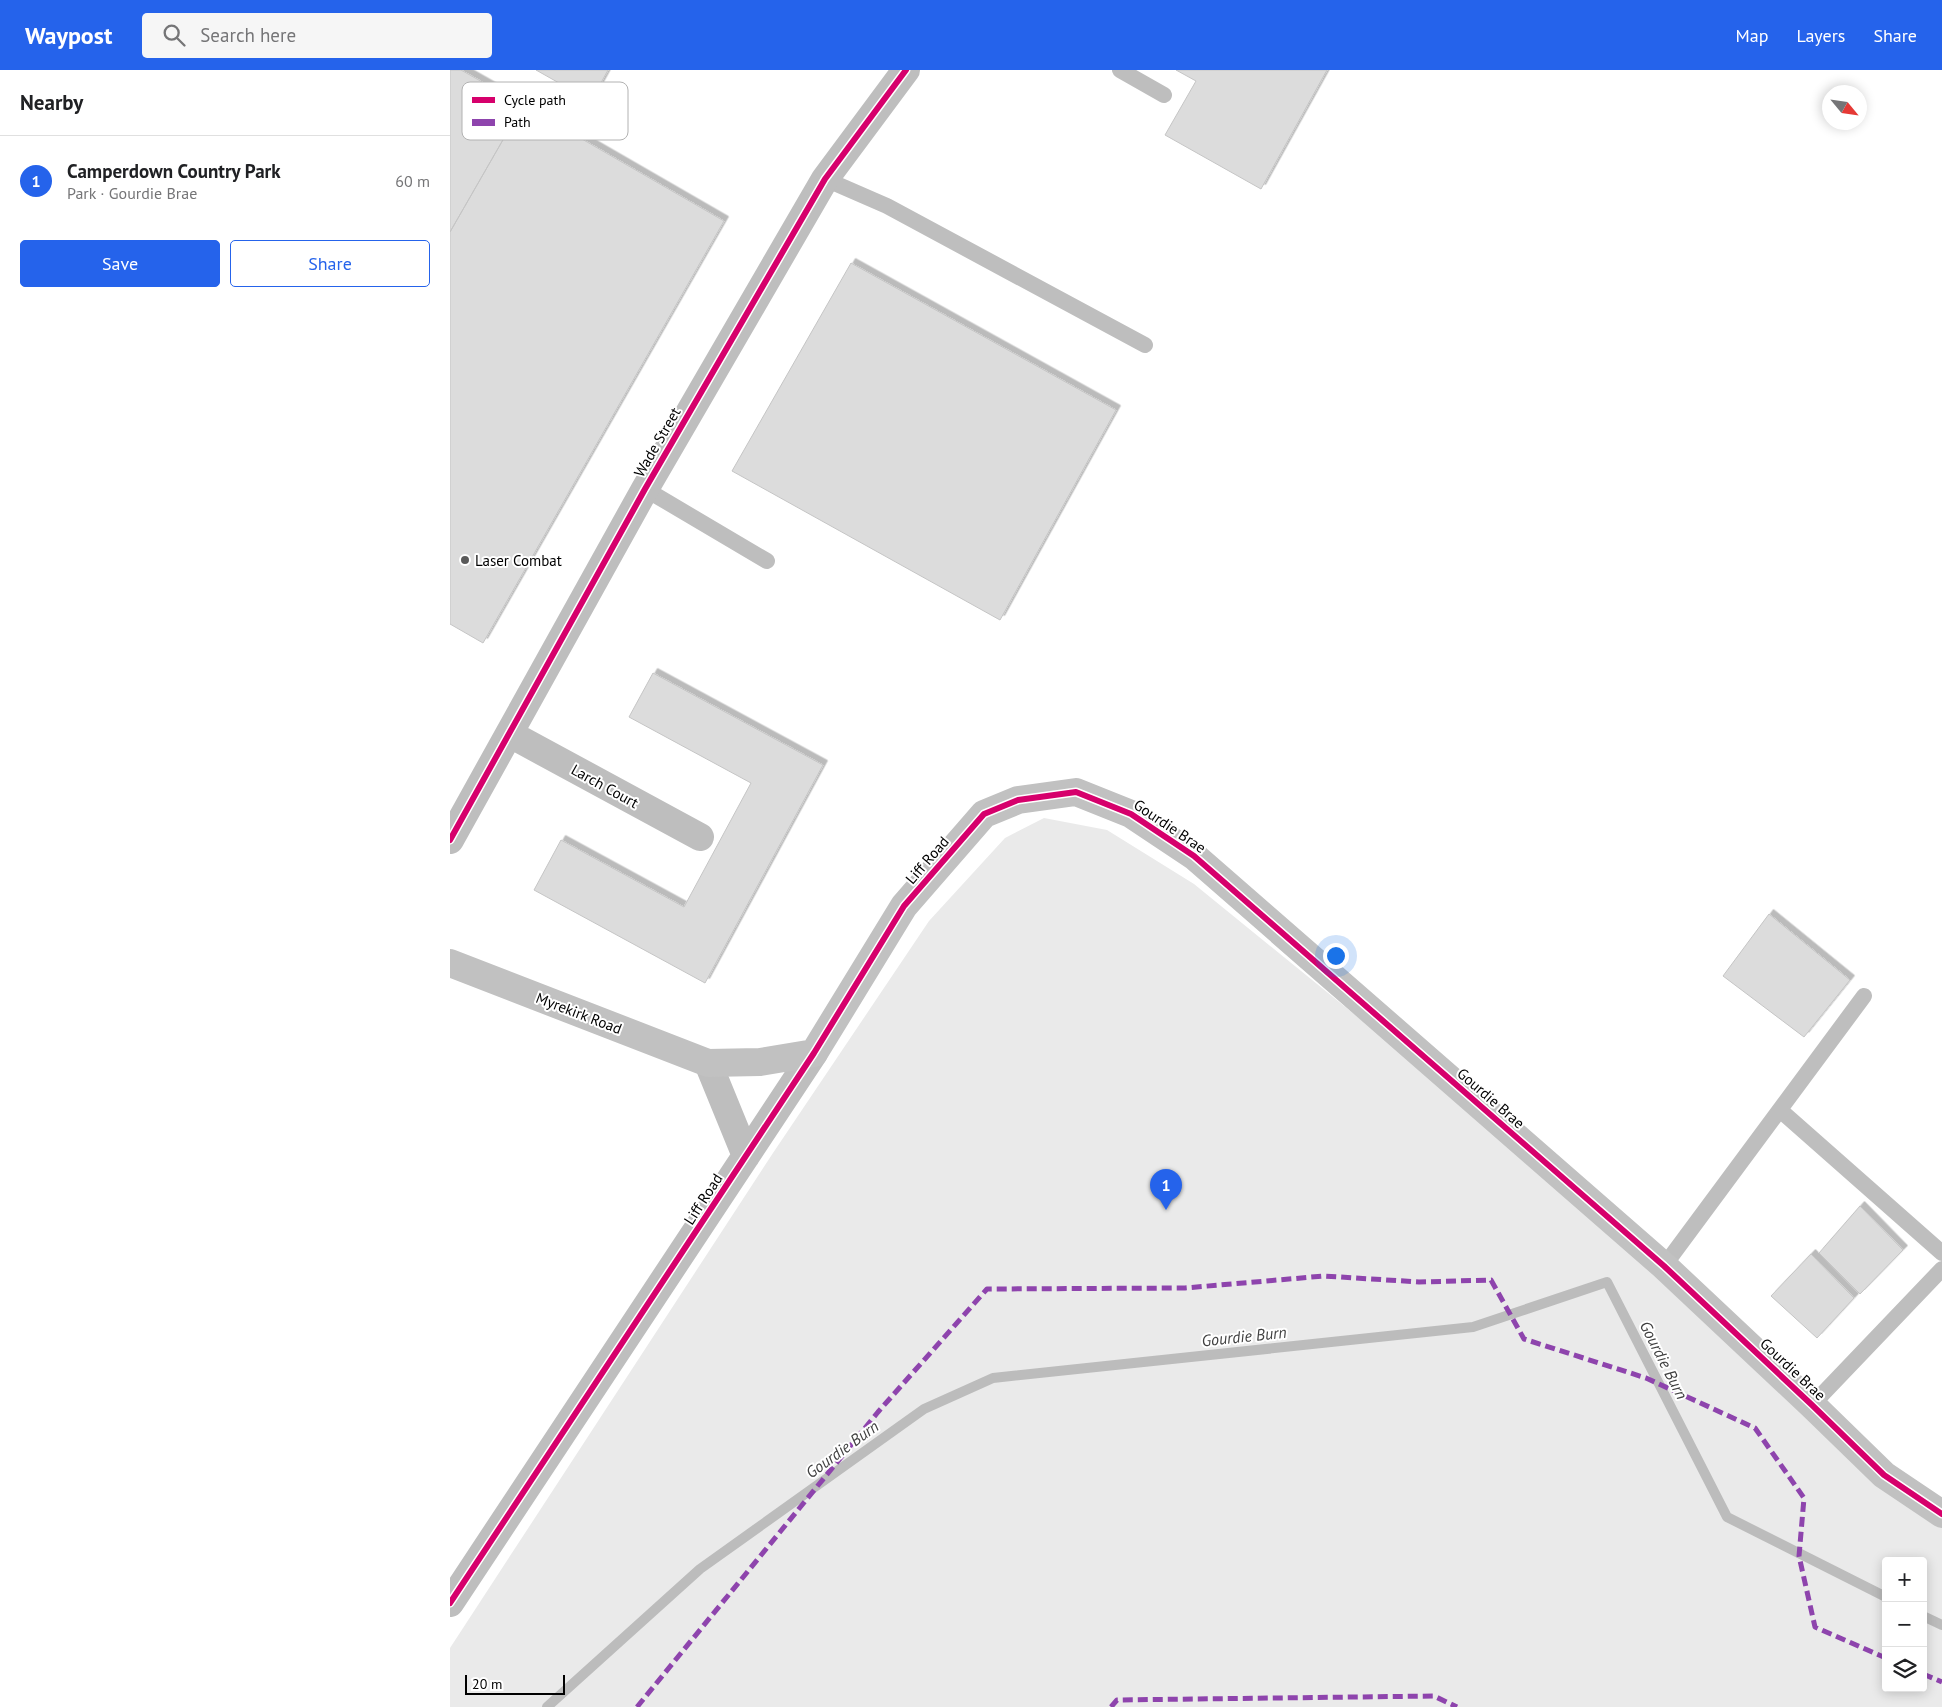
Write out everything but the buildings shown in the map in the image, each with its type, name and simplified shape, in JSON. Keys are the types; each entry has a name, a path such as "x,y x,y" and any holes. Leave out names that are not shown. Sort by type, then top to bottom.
{"street":[{"name":"Wade Street","path":"450,840 645,488 825,179 906,70"},
{"name":"Larch Court","path":"510,734 700,837"},
{"name":"Gourdie Brae","path":"984,814 1018,800 1076,792 1131,814 1194,856 1664,1266 1884,1475 1942,1514"},
{"name":"Liff Road","path":"450,1603 814,1053 904,906 984,814"},
{"name":"Myrekirk Road","path":"450,963 708,1062 760,1062 814,1053"},
{"path":"708,1062 746,1156"}],"lane":[{"path":"1120,70 1164,95"},
{"path":"825,179 887,206 1145,346"},
{"path":"645,488 767,561"},
{"path":"1664,1266 1864,996"},
{"path":"1780,1110 1942,1253"},
{"path":"1812,1405 1942,1269"}],"shaded area":[{"path":"1044,818 1107,830 1194,884 1664,1266 1942,1514 1942,1707 450,1707 450,1648 773,1153 929,921 1005,838"}],"waterway":[{"name":"Gourdie Burn","path":"547,1707 700,1569 924,1409 993,1378 1473,1327 1607,1282 1727,1517 1882,1595"},
{"name":"Gourdie Burn","path":"1927,1618 1942,1625"}],"marked path":[{"path":"637,1707 878,1412 987,1289 1185,1288 1324,1276 1419,1282 1491,1280 1524,1339 1646,1378 1755,1428 1804,1498 1799,1556 1815,1627 1882,1656"},
{"path":"1927,1676 1942,1682"},
{"path":"1111,1707 1117,1700 1434,1696 1457,1707"}],"cycle path":[{"path":"450,840 645,489 825,179 906,70"},
{"path":"450,1603 814,1053 904,906 984,814 1018,800 1076,792 1131,814 1194,856 1664,1266 1884,1475 1942,1514"}],"place":[{"name":"Laser Combat","path":"465,560"},
{"name":"Camperdown Country Park","path":"1166,1210"}]}
